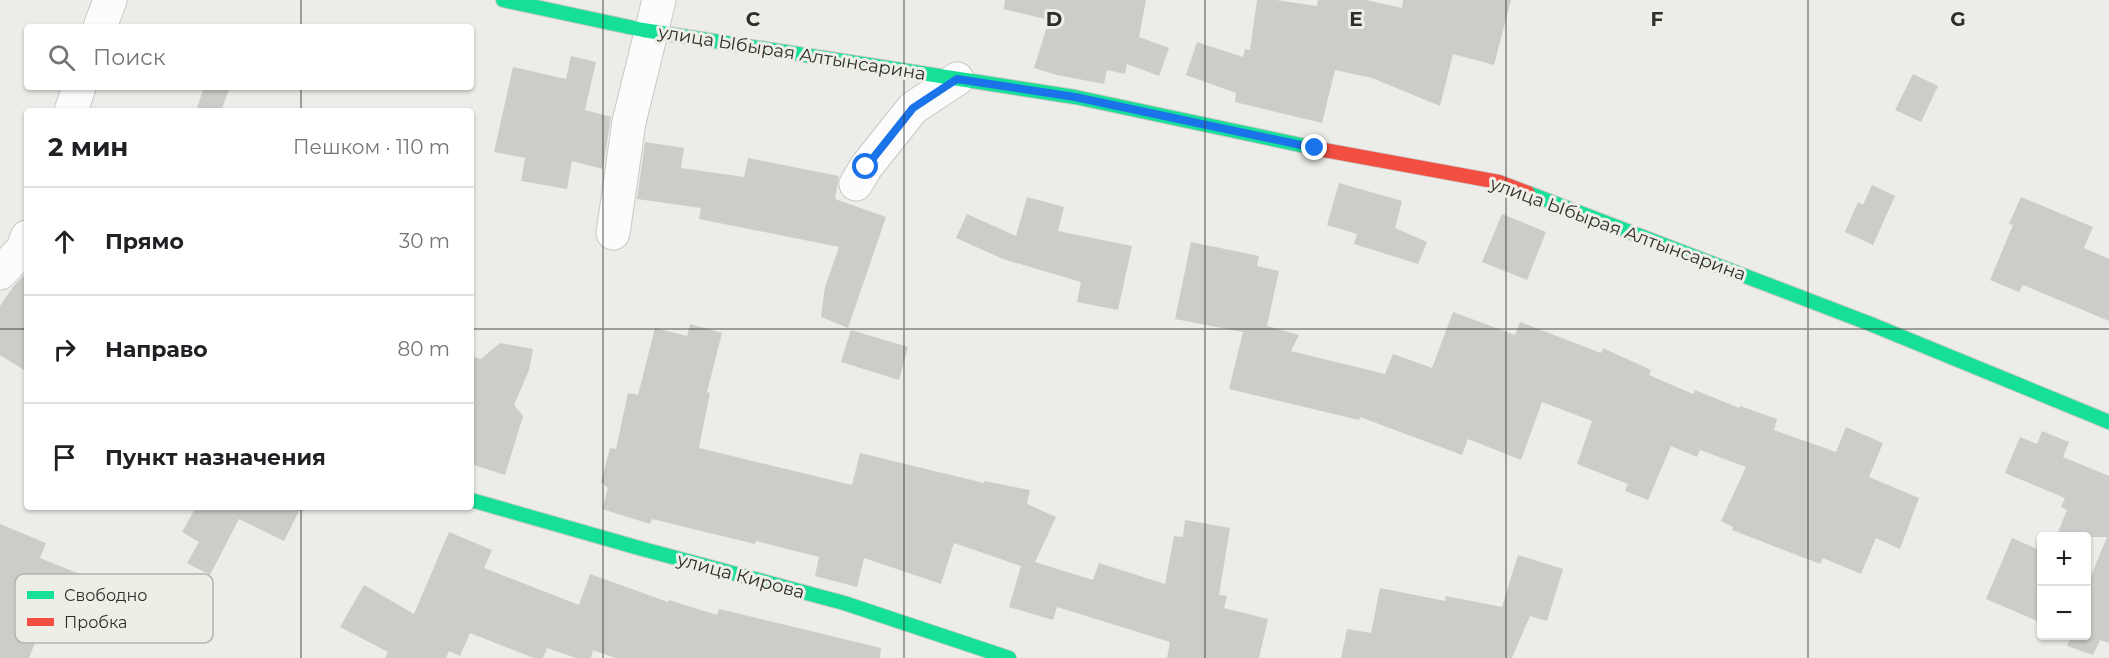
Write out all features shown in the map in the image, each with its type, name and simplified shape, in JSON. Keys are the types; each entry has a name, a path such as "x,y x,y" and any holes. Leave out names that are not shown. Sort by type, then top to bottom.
{"street":[{"path":"101,24 110,0"},
{"name":"улица Ыбырая Алтынсарина","path":"503,0 655,16 957,79 1075,97 1315,148 1499,182 1868,323 2109,422"},
{"path":"613,232 629,122 655,16"},
{"path":"856,184 866,167 913,108 957,79"},
{"path":"72,108 78,90"},
{"path":"0,273 24,248"},
{"name":"улица Кирова","path":"474,501 639,549 844,603 1010,658"}],"building":[{"path":"1005,0 1146,0 1139,37 1169,48 1159,76 1127,64 1125,74 1107,70 1104,84 1034,68 1049,20 1004,9"},
{"path":"1257,0 1276,0 1317,6 1318,0 1366,0 1402,8 1403,0 1511,0 1494,65 1453,54 1440,106 1372,78 1335,70 1322,123 1235,102 1236,93 1186,75 1197,42 1243,57 1245,49 1250,50"},
{"path":"571,56 596,62 585,110 611,117 603,169 572,161 567,189 521,181 525,158 494,152 513,67 566,79"},
{"path":"1913,74 1938,86 1921,122 1895,110"},
{"path":"203,90 229,90 222,108 197,108"},
{"path":"645,142 684,148 681,168 744,177 748,158 839,176 835,199 886,217 848,328 821,317 825,287 839,247 699,219 701,208 637,199"},
{"path":"1339,183 1402,201 1395,228 1427,242 1418,264 1354,244 1357,234 1327,225"},
{"path":"1872,185 1895,196 1873,245 1845,232 1858,202 1863,205"},
{"path":"1027,197 1064,207 1058,231 1132,246 1118,310 1077,302 1081,282 1003,259 956,238 967,214 1016,236"},
{"path":"2021,197 2093,227 2084,248 2109,259 2109,321 2023,285 2019,292 1990,280 2013,225 2009,224"},
{"path":"1502,214 1546,232 1527,280 1482,262"},
{"path":"1191,242 1259,256 1257,266 1279,271 1267,326 1299,335 1291,351 1385,374 1393,354 1432,368 1453,312 1515,335 1520,322 1601,353 1603,348 1651,370 1649,375 1693,394 1695,390 1739,408 1740,406 1777,419 1774,430 1836,452 1846,427 1883,443 1869,477 1919,498 1900,549 1876,538 1861,574 1823,558 1820,564 1732,530 1733,527 1721,521 1746,467 1700,450 1697,457 1671,446 1648,500 1625,491 1628,484 1577,464 1592,421 1542,402 1521,460 1468,439 1462,455 1360,417 1359,420 1229,389 1243,332 1175,319"},
{"path":"24,275 24,370 0,355 0,306"},
{"path":"690,324 722,333 707,392 710,393 699,448 852,485 860,453 984,483 984,481 1030,490 1027,504 1056,517 1035,562 1093,580 1099,563 1165,584 1174,536 1183,537 1185,520 1230,528 1219,595 1227,596 1224,608 1268,619 1259,658 1167,658 1170,642 1057,607 1053,620 1009,607 1021,566 954,543 941,584 864,558 857,587 815,576 819,557 652,519 650,524 602,509 608,488 601,482 610,448 616,449 628,393 638,395 655,328 687,336"},
{"path":"851,330 908,347 899,380 841,362"},
{"path":"500,343 533,349 529,370 514,405 523,416 505,475 474,465 474,357 481,359"},
{"path":"2042,431 2069,442 2063,457 2109,476 2109,643 2100,640 2093,655 2067,646 2069,640 2091,640 2091,576 2107,537 2091,537 2091,532 2058,532 2067,510 2061,507 2065,498 2005,473 2020,437 2037,444"},
{"path":"194,510 300,510 284,541 239,519 211,574 187,563 199,542 182,532"},
{"path":"0,524 46,543 40,558 80,574 15,574 15,643 35,643 29,658 0,658"},
{"path":"449,532 492,550 484,568 579,605 590,574 668,602 669,600 717,615 719,609 881,648 880,658 615,658 593,650 591,658 576,658 547,648 543,658 534,658 470,633 460,656 449,651 446,658 385,658 388,652 340,627 364,585 414,614"},
{"path":"2012,538 2037,549 2037,621 1986,599"},
{"path":"1518,555 1563,569 1547,621 1530,616 1512,658 1341,658 1347,629 1371,633 1380,588 1445,601 1446,596 1502,607"}],"traffic: fast":[{"path":"503,0 643,30 1075,97 1324,150"},
{"path":"1528,193 1868,323 2109,422"},
{"path":"474,501 844,603 1009,658"}],"traffic: jam":[{"path":"1324,150 1499,182 1528,193"}],"route":[{"path":"866,167 913,108 957,79 1075,97 1315,148"}]}
